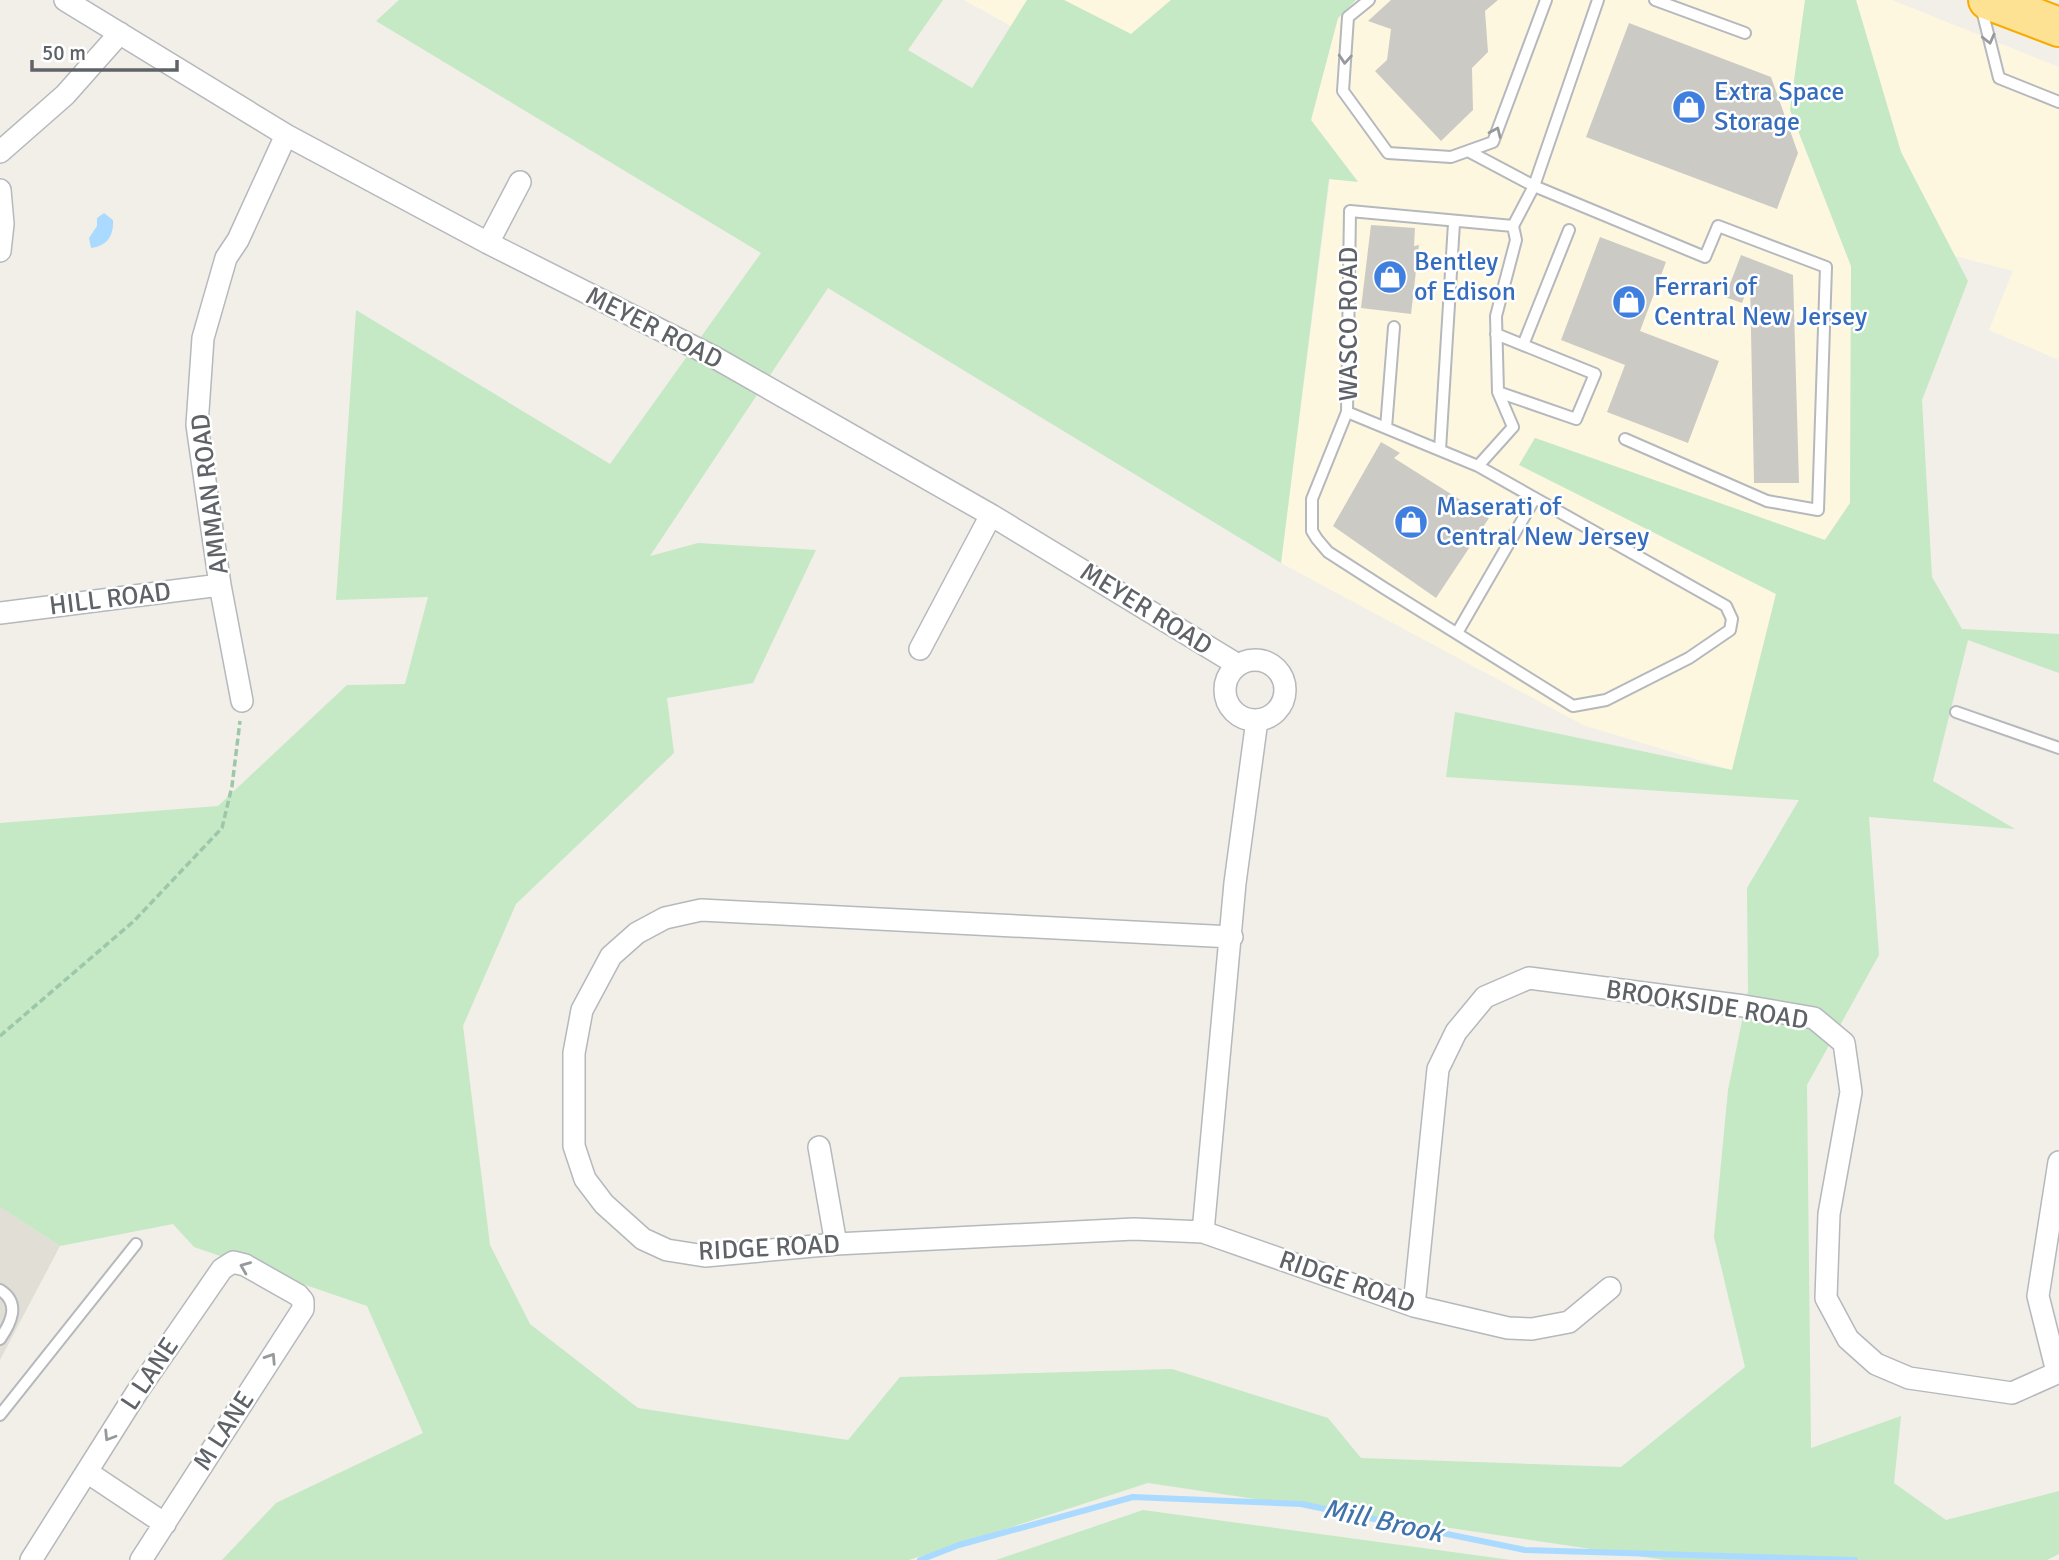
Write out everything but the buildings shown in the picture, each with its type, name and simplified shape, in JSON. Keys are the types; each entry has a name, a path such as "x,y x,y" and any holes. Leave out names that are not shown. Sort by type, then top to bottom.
{"highway":[{"path":"1988,0 2059,27"}],"street":[{"name":"MEYER ROAD","path":"65,0 286,135 488,243 714,357 990,515 1238,666"},
{"path":"0,152 65,95 120,33"},
{"name":"AMMAN ROAD","path":"242,701 220,585 197,425 203,338 226,258 238,240 286,135"},
{"path":"488,243 520,182"},
{"path":"0,190 3,223 0,251"},
{"path":"920,649 990,515"},
{"name":"HILL ROAD","path":"0,613 220,585"},
{"name":"MEYER ROAD","path":"1247,661 1266,662 1281,676 1285,695 1275,712 1257,720 1238,715 1227,700 1226,681 1238,666 1247,661"},
{"path":"1203,1232 1235,883 1257,720"},
{"name":"RIDGE ROAD","path":"1232,937 701,910 665,918 638,933 611,956 582,1010 574,1053 574,1146 585,1179 604,1204 643,1239 667,1250 705,1256 836,1244 1135,1230 1203,1232 1414,1306 1508,1328 1532,1329 1569,1322 1609,1288"},
{"name":"BROOKSIDE ROAD","path":"1414,1306 1438,1069 1456,1032 1485,997 1530,978 1744,1006 1814,1018 1844,1043 1851,1092 1829,1214 1826,1298 1848,1339 1876,1364 1909,1378 2012,1393 2058,1372"},
{"path":"819,1147 836,1244"},
{"path":"2058,1372 2038,1296 2059,1162"},
{"name":"L LANE","path":"31,1560 222,1269 233,1262 245,1265 298,1295 303,1301"},
{"name":"M LANE","path":"141,1560 303,1309 303,1301"},
{"path":"87,1472 164,1524"}],"lane":[{"path":"1369,0 1348,17 1343,91 1388,153 1451,157 1493,142 1546,0"},
{"path":"1478,466 1513,427 1499,392 1496,316 1516,240 1514,226 1534,186 1598,0"},
{"path":"1656,0 1745,33"},
{"path":"1979,0 1999,78 2059,102"},
{"path":"1468,151 1534,186 1704,257 1718,226 1826,267 1818,510 1767,501 1625,439"},
{"name":"WASCO ROAD","path":"1457,633 1573,706 1606,700 1689,658 1730,631 1732,620 1726,606 1478,466 1347,412 1350,211 1454,223 1514,226"},
{"path":"1440,450 1454,223"},
{"path":"1523,345 1569,230"},
{"path":"1386,428 1394,327"},
{"path":"1496,334 1595,374 1576,419 1499,392"},
{"path":"1347,412 1312,499 1312,531 1328,552 1457,633 1535,498"},
{"path":"1956,712 2059,748"},
{"path":"0,1415 136,1244"},
{"path":"0,1290 13,1305 13,1321 0,1339"}],"path":[{"path":"0,1037 134,921 222,828 232,786 242,701"}],"shaded area":[{"path":"964,0 1027,0 1011,26"},
{"path":"1064,0 1171,0 1131,34"},
{"path":"1356,0 1805,0 1790,110 1851,266 1850,503 1824,541 1536,438 1519,464 1776,594 1732,770 1583,725 1281,563 1330,179 1358,181 1311,120 1338,18"},
{"path":"1856,0 1892,0 2059,67 2059,360 1989,330 2013,271 1955,256 1901,152"},
{"path":"0,1207 60,1246 0,1360"}],"green space":[{"path":"399,0 943,0 908,50 972,88 1027,0 1064,0 1131,34 1171,0 1356,0 1338,18 1311,120 1358,182 1329,179 1281,563 828,288 650,556 698,543 816,550 753,683 667,698 674,753 516,904 463,1026 490,1245 530,1324 638,1408 848,1440 900,1377 1172,1369 1328,1418 1361,1458 1621,1467 1745,1367 1714,1237 1728,1090 1748,991 1747,888 1799,800 1446,777 1455,712 1732,770 1776,594 1519,465 1535,438 1825,540 1850,503 1851,266 1790,110 1805,0 1856,0 1901,152 1968,281 1922,400 1932,577 1962,629 2059,634 2059,673 1968,640 1933,781 2015,829 1869,817 1879,955 1807,1085 1811,1448 1901,1416 1894,1483 1946,1520 2059,1491 2059,1554 2047,1560 1665,1560 1148,1483 909,1560 222,1560 276,1503 423,1433 367,1306 194,1247 173,1224 60,1246 0,1207 0,823 218,806 347,685 405,684 428,597 336,600 356,310 610,464 761,253 376,21"},
{"path":"1143,1510 1511,1560 996,1560"}],"water":[{"path":"104,213 113,220 111,235 101,245 91,248 89,238 97,226 97,218"}],"waterway":[{"name":"Mill Brook","path":"920,1560 959,1545 1133,1497 1301,1504 1525,1550 1855,1560"}],"place":[{"name":"Extra Space Storage","path":"1689,107"},
{"name":"Bentley of Edison","path":"1390,277"},
{"name":"Ferrari of Central New Jersey","path":"1629,302"},
{"name":"Maserati of Central New Jersey","path":"1411,522"}]}
